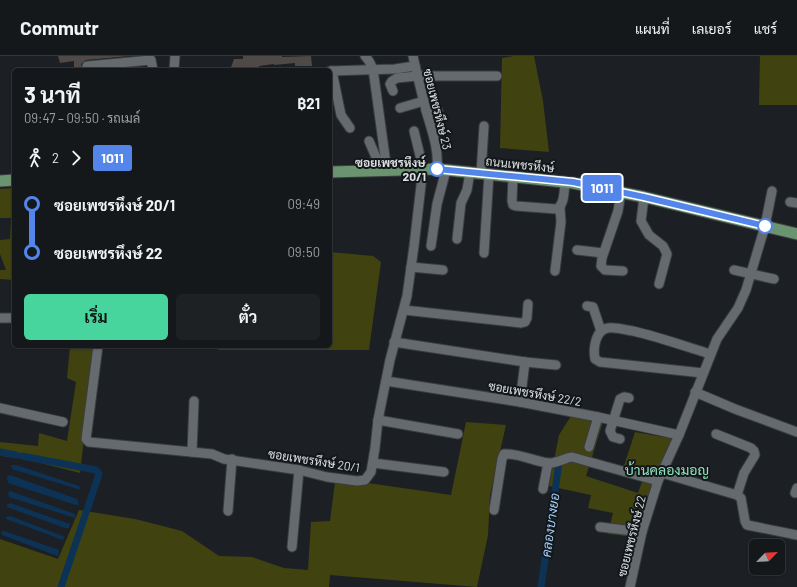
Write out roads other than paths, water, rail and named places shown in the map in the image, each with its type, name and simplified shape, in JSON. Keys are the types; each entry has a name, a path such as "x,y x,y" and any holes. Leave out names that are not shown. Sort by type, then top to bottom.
{"main road":[{"name":"ถนนเพชรหึงษ์","path":"332,172 384,171 423,168 565,182 644,197 797,234"},
{"path":"0,181 12,180"}],"street":[{"path":"174,68 175,56"},
{"path":"364,56 370,61 373,70 384,171"},
{"name":"ซอยเพชรหึงษ์ 23","path":"413,56 442,169 431,246"},
{"path":"87,66 151,58 153,68"},
{"path":"332,71 373,70 415,66"},
{"path":"332,75 341,115 350,128"},
{"path":"393,91 390,84 397,78 417,76 497,76"},
{"path":"400,108 424,101"},
{"path":"426,111 438,111"},
{"path":"484,126 480,173 484,253"},
{"path":"414,131 423,168"},
{"path":"369,141 384,171"},
{"name":"ซอยเพชรหึงษ์ 20/1","path":"98,348 86,439 89,442 212,454 224,459 298,470 327,477 357,481 365,480 371,472 378,420 394,342 404,310 414,246 423,168"},
{"path":"457,239 461,203 467,190 480,173"},
{"path":"513,176 513,205 556,209 560,208"},
{"path":"555,271 561,222 560,208 562,204 565,182"},
{"name":"ซอยเพชรหึงษ์ 22","path":"630,587 642,532 660,477 679,435 710,354 717,339 742,299 765,226 772,191"},
{"path":"621,192 618,211 603,253 601,266 605,270 623,271"},
{"path":"644,197 641,221 649,235 663,246 667,254 659,284"},
{"path":"577,250 603,253"},
{"path":"411,267 443,270"},
{"path":"734,270 774,279"},
{"path":"404,310 521,323 525,322 527,318 528,304"},
{"path":"587,306 593,307 601,331"},
{"path":"0,318 12,318"},
{"path":"703,373 600,362 595,359 594,353 598,336 601,331 607,328 620,328 652,335 710,354"},
{"path":"394,342 525,362 556,365"},
{"path":"520,402 525,362"},
{"name":"ซอยเพชรหึงษ์ 22/2","path":"386,381 520,402 613,420 679,435"},
{"path":"696,392 735,409 797,432"},
{"path":"620,440 613,437 610,431 620,399 624,397 629,398"},
{"path":"192,452 194,401"},
{"path":"0,408 63,422"},
{"path":"588,447 598,417"},
{"path":"378,420 458,434"},
{"path":"716,434 751,448 754,451 755,455 744,473 737,495"},
{"path":"494,510 504,454 548,463 566,458 572,458 737,495 741,498 745,521 748,524 797,535"},
{"path":"228,511 232,459"},
{"path":"373,463 444,472"},
{"path":"543,489 548,463"},
{"path":"292,547 298,470"},
{"path":"600,527 642,532"}],"water":[{"path":"11,465 16,465 79,486 81,490 12,469"},
{"path":"10,475 77,499 79,505 8,483 7,476"},
{"path":"10,491 75,514 75,518 9,497 8,493"},
{"path":"10,503 70,524 69,528 65,528 7,507"},
{"path":"10,516 63,536 64,538 63,540 6,519 6,517"},
{"path":"4,531 59,550 58,556 2,535 1,532"}],"waterway":[{"path":"0,452 16,455"},
{"path":"22,456 96,470 99,474 61,587"},
{"name":"คลองบางยอ","path":"541,587 559,463"}],"place":[{"name":"ซอยเพชรหึงษ์ 20/1","path":"437,169"}],"district":[{"name":"บ้านคลองมอญ","path":"667,469"}]}
